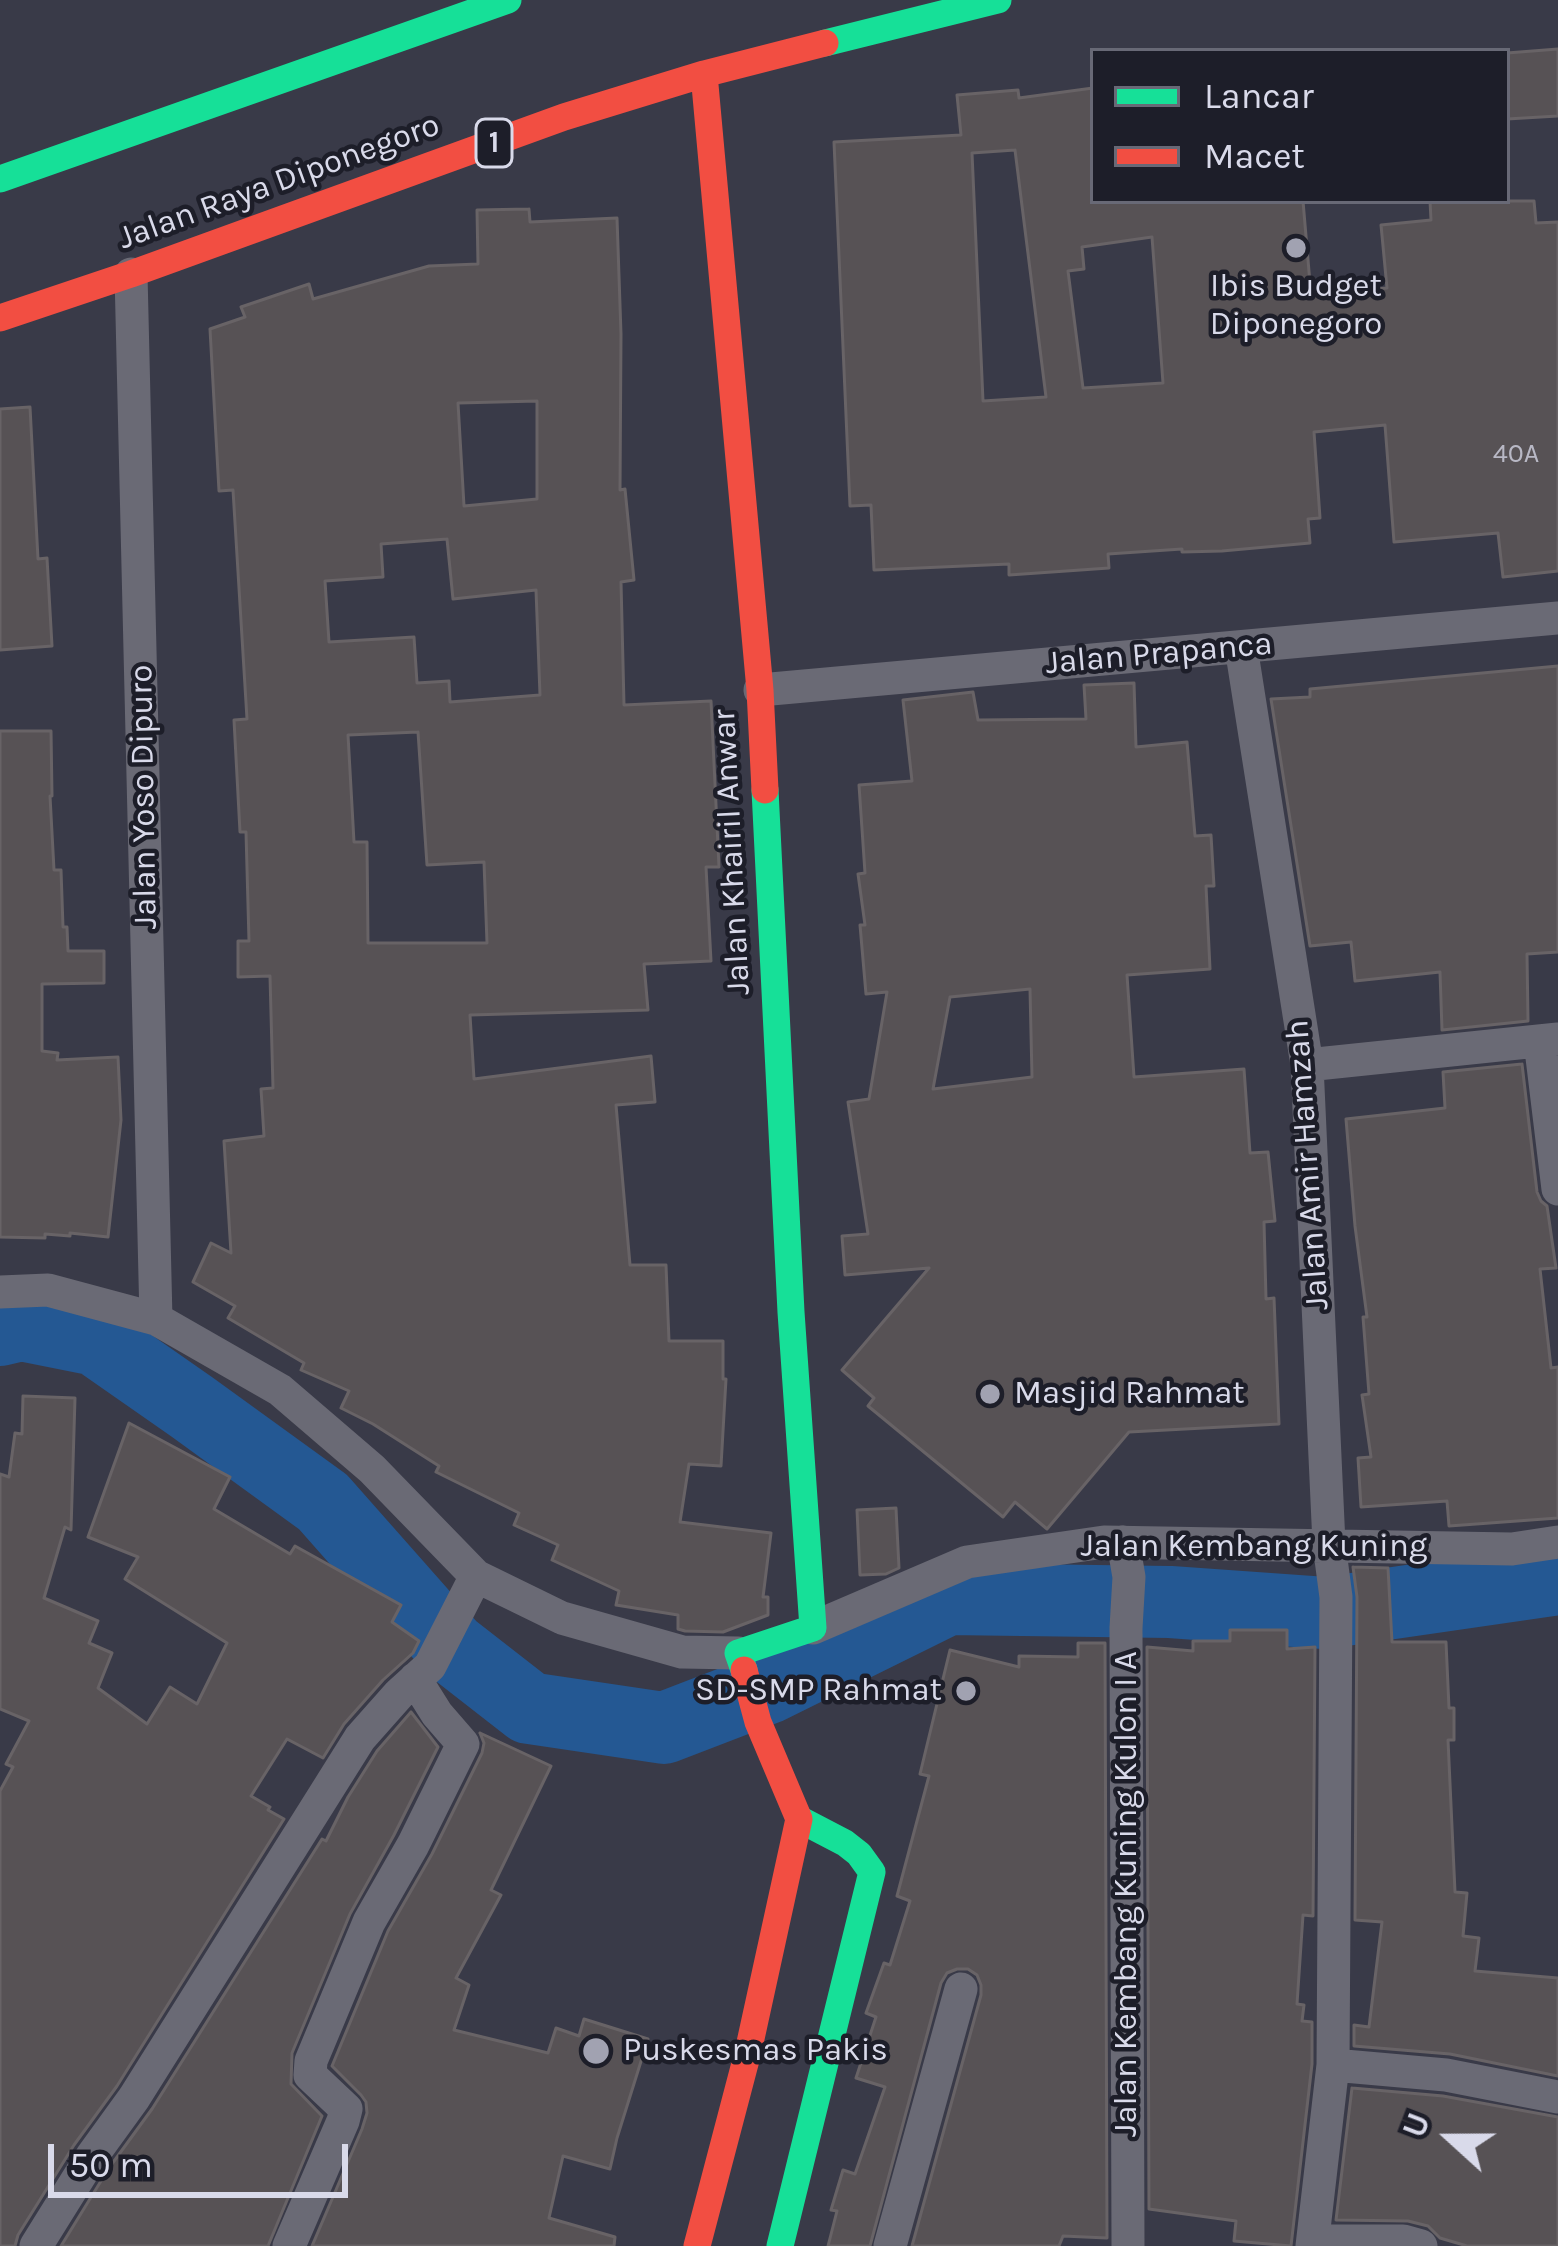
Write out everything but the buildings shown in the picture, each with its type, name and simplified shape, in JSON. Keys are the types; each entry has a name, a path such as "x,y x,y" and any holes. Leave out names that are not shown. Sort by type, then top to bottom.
{"main road":[{"path":"0,179 508,0"},
{"name":"Jalan Raya Diponegoro","path":"0,318 564,117 704,74 998,0"},
{"name":"Jalan Khairil Anwar","path":"704,74 760,690 791,1312 813,1628"},
{"name":"Jalan Kembang Kuning","path":"743,1667 813,1628"},
{"path":"697,2246 757,2054 799,1819 758,1722 743,1667"},
{"path":"780,2246 813,2065 872,1881 872,1872 859,1854 799,1819"}],"street":[{"name":"Jalan Yoso Dipuro","path":"131,274 156,1319"},
{"name":"Jalan Prapanca","path":"760,690 1558,618"},
{"name":"Jalan Amir Hamzah","path":"1241,646 1307,1064 1329,1544 1336,1597 1333,2065 1312,2244"},
{"path":"1307,1064 1549,1040 1558,1189"},
{"name":"Jalan Kembang Kuning","path":"0,1292 48,1290 156,1319 280,1390 372,1469 476,1576 562,1618 743,1667"},
{"name":"Jalan Kembang Kuning","path":"813,1628 967,1562 1104,1541 1512,1549 1558,1542"},
{"name":"Jalan Kembang Kuning Kulon I A","path":"1123,1542 1129,1577 1128,2246"},
{"path":"36,2246 360,1738 423,1672 476,1576"},
{"path":"289,2246 346,2109 310,2075 311,2060 369,1922 464,1744 437,1714 423,1672"},
{"path":"890,2246 961,1989"},
{"path":"1333,2065 1446,2074 1558,2097"},
{"path":"1312,2244 1403,2241 1421,2246"}],"waterway":[{"path":"0,1330 21,1325 96,1340 192,1407 323,1502 452,1648 529,1708 664,1728 768,1688 948,1599 1170,1602 1325,1613 1558,1579"}],"traffic: fast":[{"path":"0,179 508,0"},
{"path":"825,43 998,0"},
{"path":"744,1670 738,1653 813,1628 791,1312 765,790"},
{"path":"780,2246 872,1872 845,1843 799,1819"}],"traffic: jam":[{"path":"0,318 564,117 825,43"},
{"path":"704,74 765,790"},
{"path":"697,2246 748,2052 799,1819 758,1722 744,1670"}],"place":[{"name":"Ibis Budget Diponegoro","path":"1296,248"},
{"name":"Masjid Rahmat","path":"990,1394"},
{"name":"SD-SMP Rahmat","path":"966,1691"},
{"name":"Puskesmas Pakis","path":"596,2051"}]}
